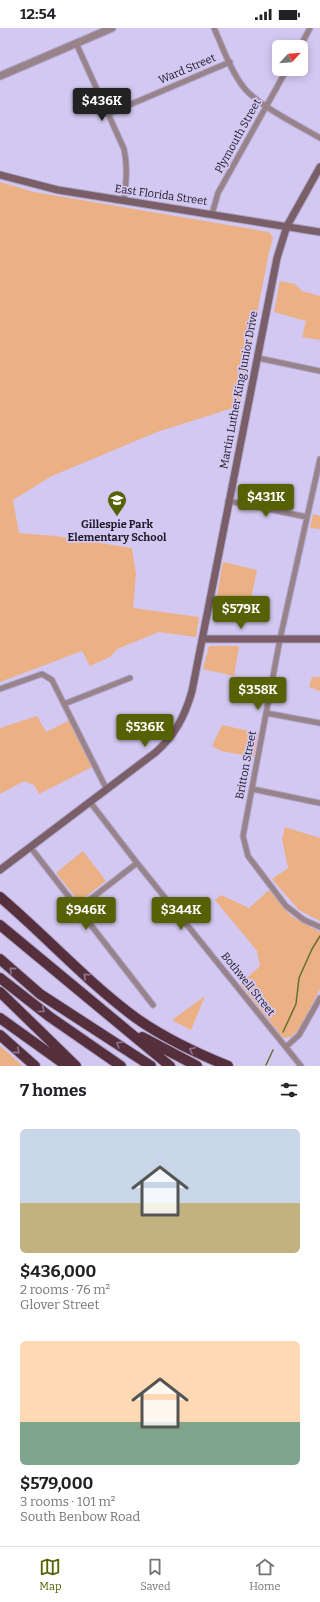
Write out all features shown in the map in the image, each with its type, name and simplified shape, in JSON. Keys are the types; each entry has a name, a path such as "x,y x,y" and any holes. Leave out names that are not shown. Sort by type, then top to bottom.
{"highway":[{"path":"0,897 98,986 137,1019 195,1052 228,1066"},
{"path":"0,925 170,1066"},
{"path":"0,959 40,994 151,1066"},
{"path":"0,978 50,1017 121,1066"},
{"path":"0,992 76,1066"},
{"path":"92,1001 135,1033 197,1066"},
{"path":"0,1018 67,1066"},
{"path":"0,1035 35,1066"}],"main road":[{"name":"Martin Luther King Junior Drive","path":"0,870 156,752 176,730 189,702 203,640 228,501 258,358 274,272 287,226 320,167"},
{"name":"East Florida Street","path":"0,175 58,190 320,232"},
{"path":"203,640 320,639"}],"street":[{"path":"0,76 112,28"},
{"path":"214,28 230,62 246,89 267,106 320,138"},
{"path":"304,40 310,28"},
{"path":"76,43 124,149 127,162 124,201"},
{"name":"Ward Street","path":"108,114 230,62"},
{"name":"Plymouth Street","path":"212,214 218,192 283,76"},
{"path":"258,358 320,372"},
{"name":"Britton Street","path":"320,458 280,639 243,836 248,856 286,906 304,920 320,927"},
{"path":"228,501 307,517"},
{"path":"0,689 42,674 52,680 106,790"},
{"path":"64,704 130,678"},
{"path":"266,713 320,723"},
{"path":"252,789 320,803"},
{"name":"Bothwell Street","path":"90,802 137,863 301,1066"},
{"path":"31,848 153,1005"},
{"path":"79,908 137,863"},
{"path":"286,1047 299,1035 320,998"}],"shaded area":[{"path":"0,182 34,192 269,232 273,238 239,406 157,432 52,476 13,500 19,533 55,536 132,548 136,574 133,608 199,617 196,637 159,632 117,649 110,657 90,666 82,651 0,682"},
{"path":"280,281 295,284 302,291 320,296 320,340 302,337 306,321 274,312"},
{"path":"313,514 320,516 320,529 310,528"},
{"path":"223,562 257,570 250,604 217,596"},
{"path":"209,646 239,646 234,676 203,669"},
{"path":"312,677 320,677 320,691 309,687"},
{"path":"37,716 46,732 70,720 92,767 39,794 34,785 24,781 0,794 0,728"},
{"path":"222,725 258,733 254,757 221,751 212,746"},
{"path":"285,827 320,838 320,921 299,910 272,879 288,868 282,839"},
{"path":"83,851 106,881 81,900 77,899 56,873"},
{"path":"269,890 291,916 320,932 320,989 300,1028 291,1037 283,1038 240,984 260,966 257,951 215,900 221,895 249,908"},
{"path":"205,996 191,1030 172,1020"},
{"path":"0,1046 23,1066 0,1066"}],"waterway":[{"path":"283,1032 296,1004 299,978 312,949 320,936"},
{"path":"266,1065 273,1050"}],"place":[{"name":"Gillespie Park Elementary School","path":"117,517"}]}
